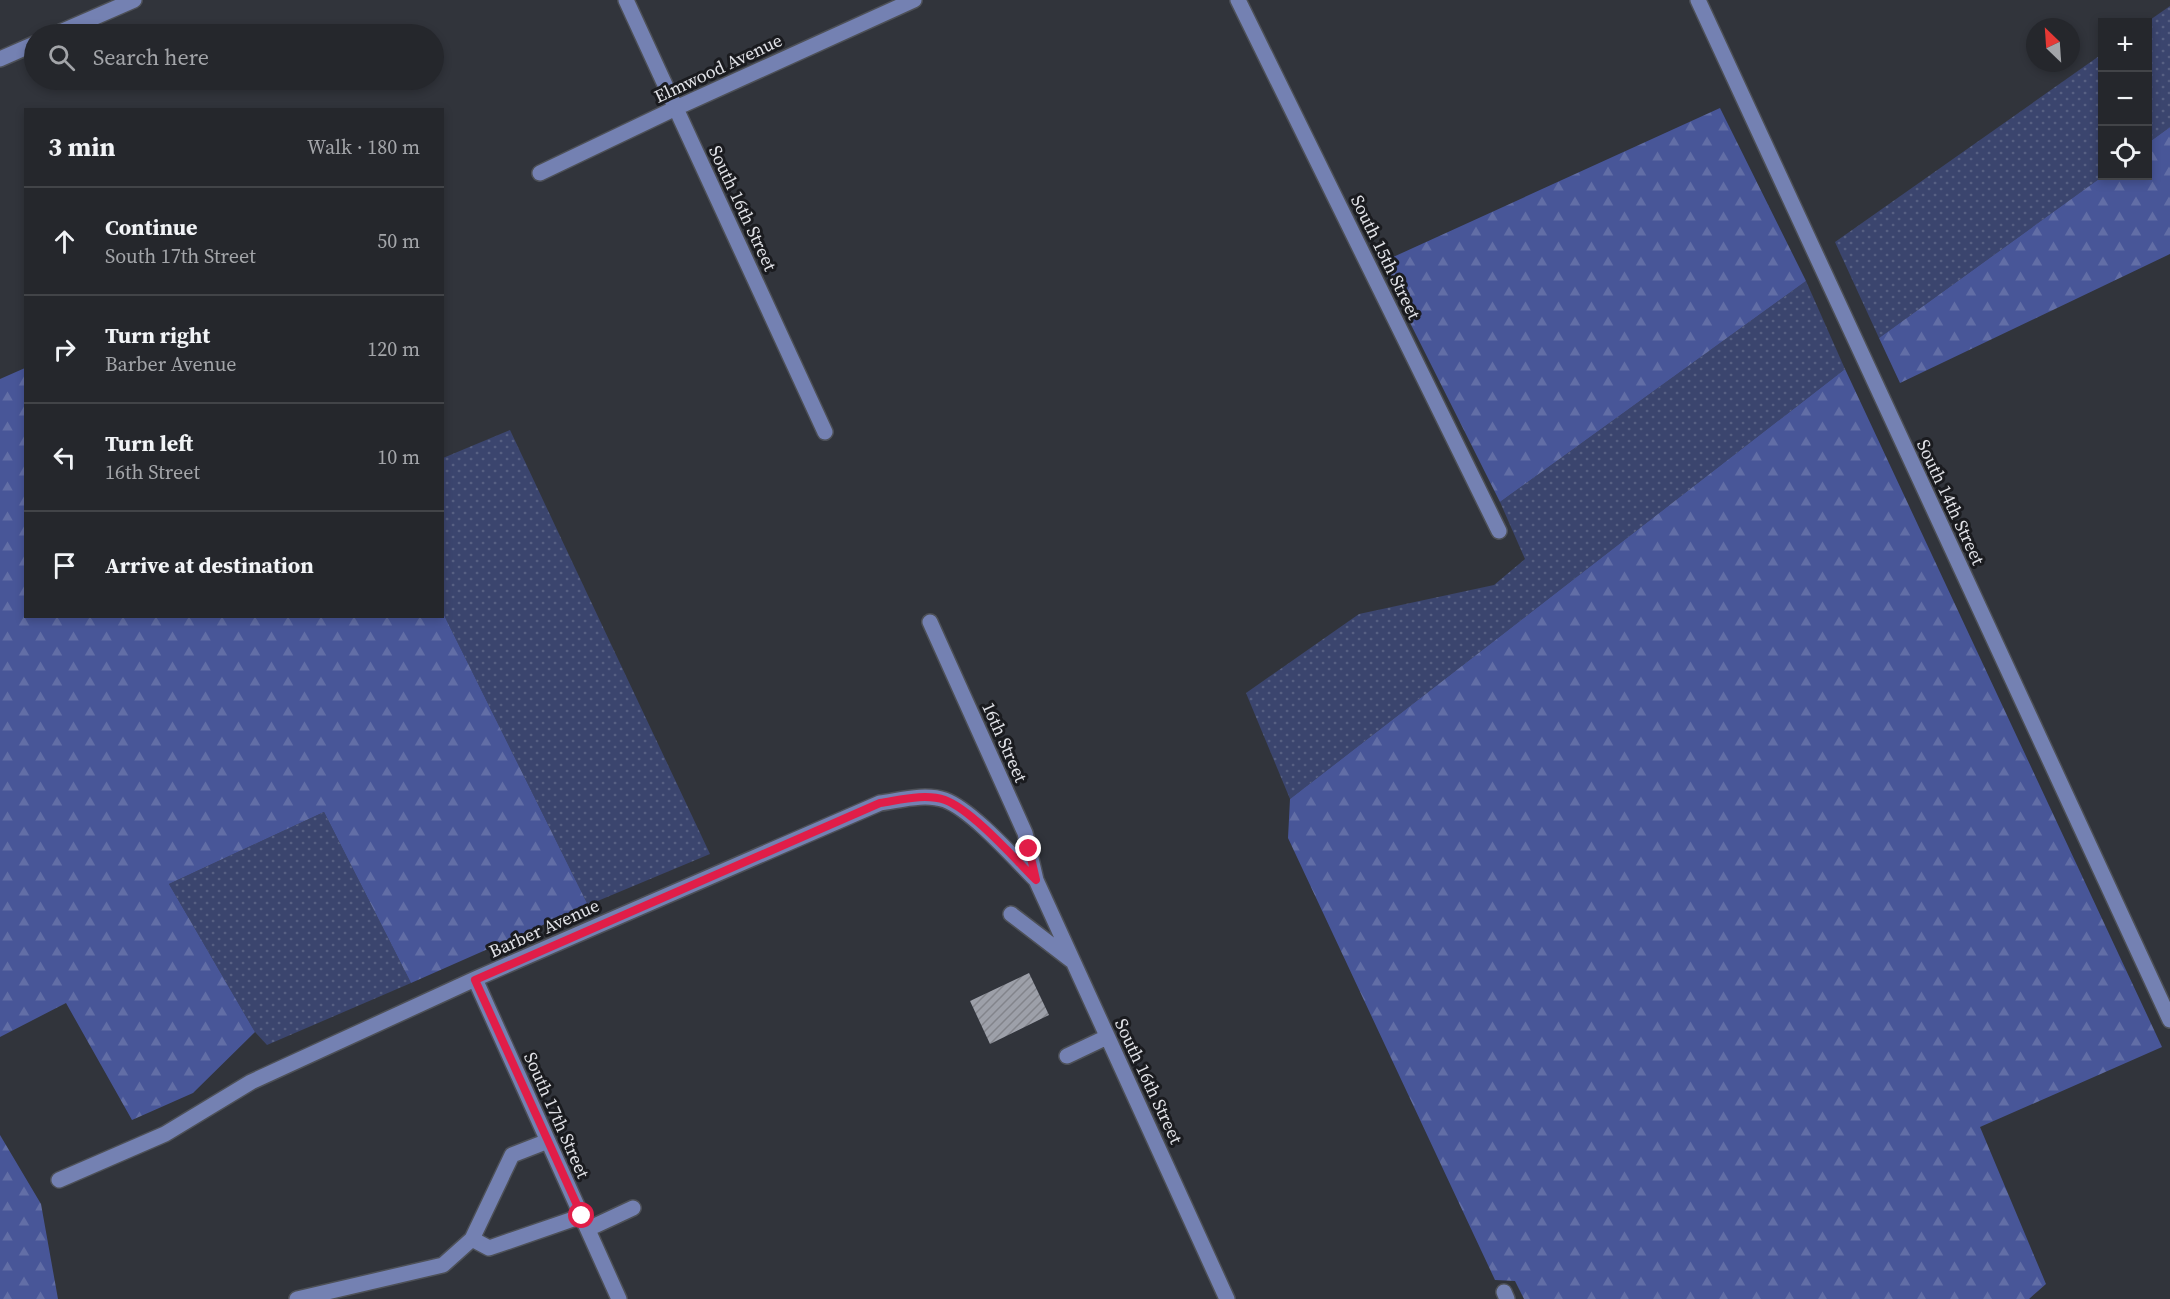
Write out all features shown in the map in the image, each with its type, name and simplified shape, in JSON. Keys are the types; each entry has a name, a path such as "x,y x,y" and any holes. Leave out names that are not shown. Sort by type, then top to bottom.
{"street":[{"path":"79,24 134,0"},
{"name":"South 16th Street","path":"626,0 825,432"},
{"name":"Elmwood Avenue","path":"540,173 676,108 914,0"},
{"name":"South 15th Street","path":"1238,0 1499,531"},
{"name":"South 14th Street","path":"1698,0 2170,1020"},
{"path":"0,59 24,48"},
{"name":"16th Street","path":"930,622 1025,833 1036,880"},
{"name":"Barber Avenue","path":"59,1180 165,1134 251,1082 475,980 880,803 916,797 945,800 972,817 1036,880"},
{"name":"South 16th Street","path":"1036,880 1227,1299"},
{"path":"1011,914 1073,962"},
{"name":"South 17th Street","path":"475,980 619,1299"},
{"path":"1067,1056 1107,1036"},
{"path":"297,1299 443,1265 472,1239 512,1155 548,1141"},
{"path":"472,1239 489,1248 633,1208"}],"shaded area":[{"path":"2170,6 2170,127 2152,140 2152,72 2152,19"},
{"path":"2098,57 2098,180 1879,338 1835,242 2076,72 2080,72 2080,69"},
{"path":"1806,281 1845,369 1290,799 1246,693 1359,614 1494,585 1525,559 1500,502"},
{"path":"510,430 710,854 588,905 444,615 444,458"},
{"path":"324,812 411,983 267,1045 255,1032 169,884"}],"green space":[{"path":"1720,108 1806,281 1500,502 1380,263"},
{"path":"2170,127 2170,254 1900,383 1879,338 2098,180 2152,180 2152,140"},
{"path":"24,368 24,618 444,618 444,615 588,905 411,983 324,812 169,884 255,1032 193,1093 132,1120 66,1003 0,1037 0,379"},
{"path":"1845,369 2162,1047 1980,1127 2046,1284 2029,1299 1524,1299 1515,1281 1495,1280 1288,838 1290,799"},
{"path":"0,1135 41,1204 58,1299 0,1299"}],"building":[{"path":"1029,973 1049,1015 990,1044 970,1001"}],"route":[{"path":"582,1216 475,980 880,803 916,797 945,800 972,817 1036,880 1029,849"}]}
